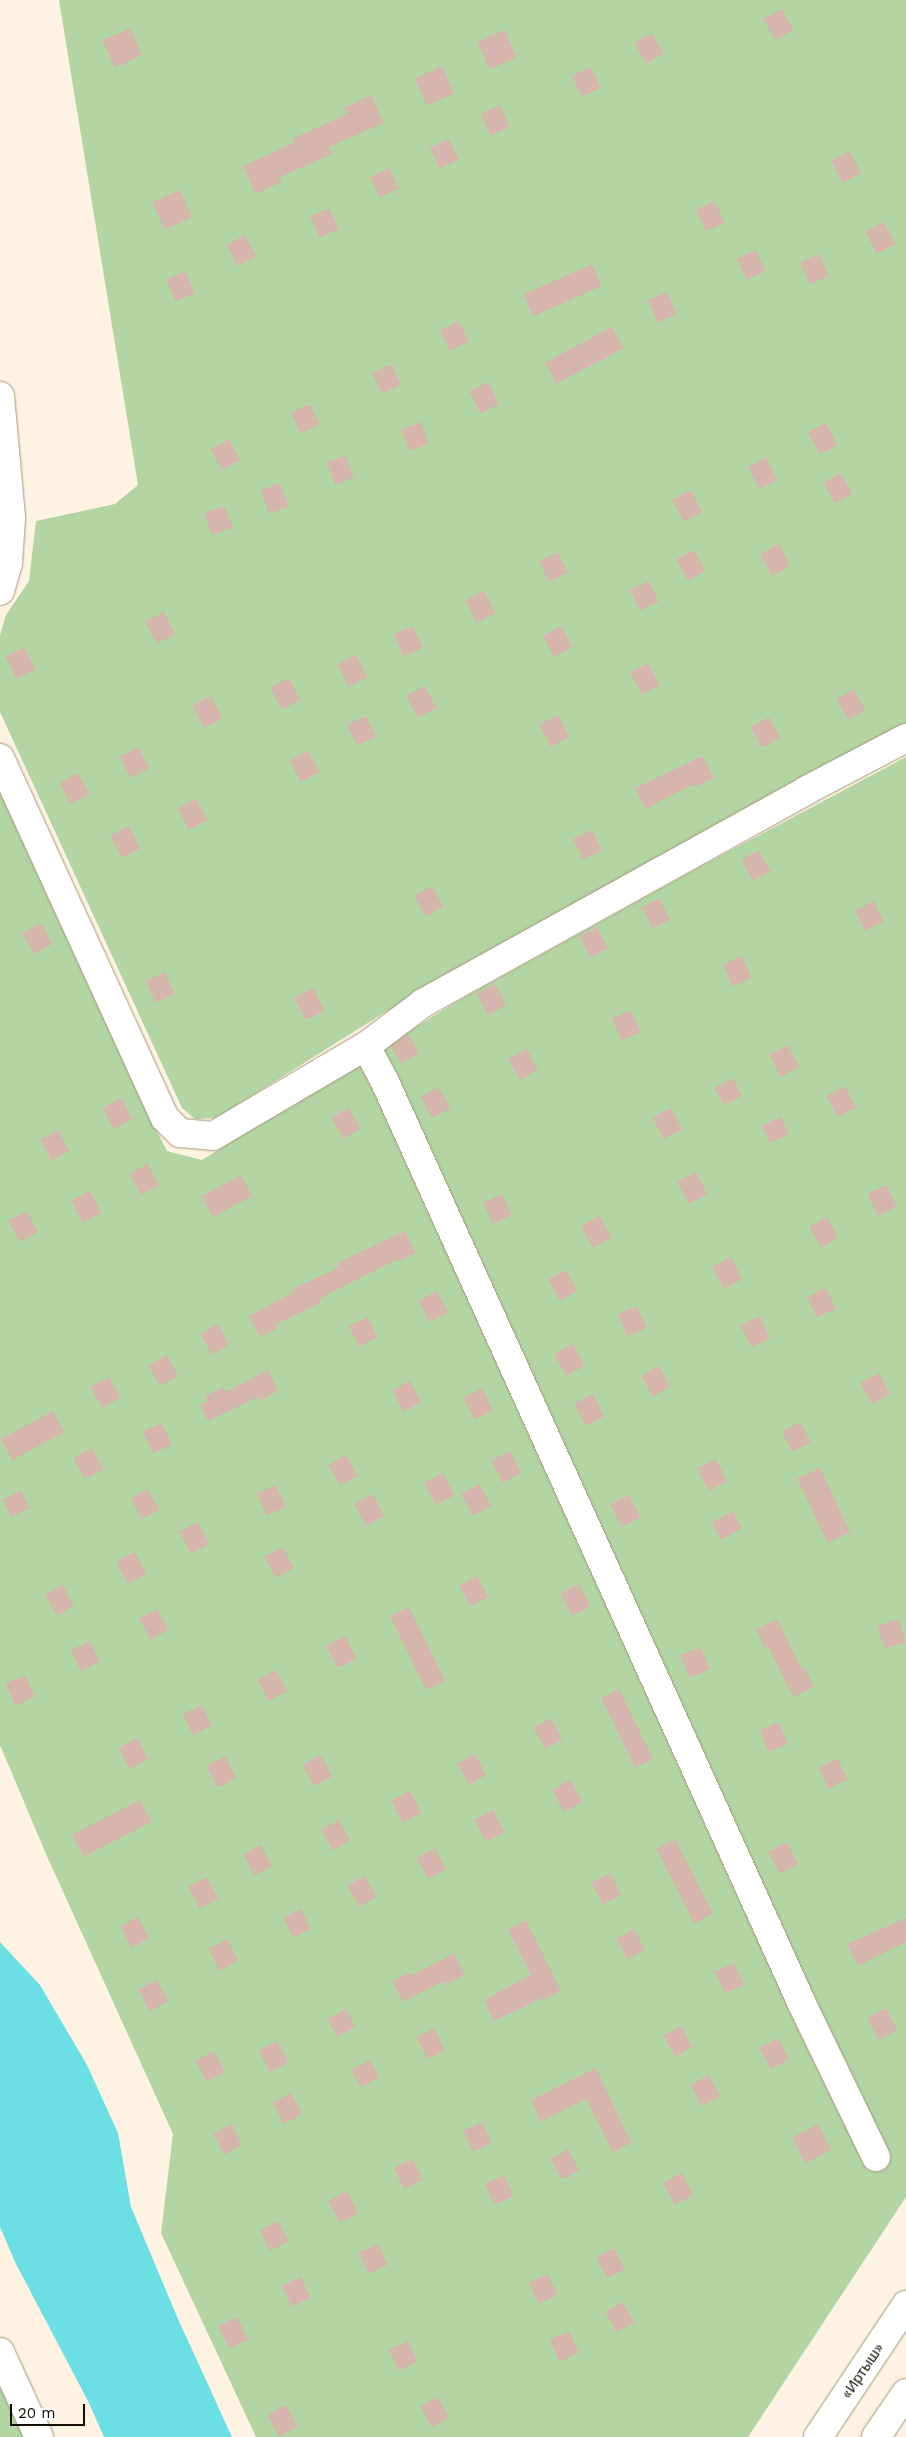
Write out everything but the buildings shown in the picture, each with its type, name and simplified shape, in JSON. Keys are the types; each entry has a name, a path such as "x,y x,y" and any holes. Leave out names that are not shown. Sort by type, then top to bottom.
{"main road":[{"path":"0,396 11,518 8,563 0,591"},
{"path":"0,758 164,1118 180,1133 213,1136 366,1046 424,1003 807,790 906,738"},
{"path":"366,1046 385,1082 802,2004 876,2157"},
{"name":"«Иртыш»","path":"818,2437 906,2305"},
{"path":"0,2352 39,2437"},
{"path":"876,2437 906,2393"}],"green space":[{"path":"59,0 906,0 906,730 387,1011 216,1118 195,1119 182,1108 0,712 0,635 6,615 29,581 36,521 115,504 138,485"},
{"path":"906,757 906,2197 748,2437 256,2437 161,2233 173,2134 46,1854 0,1745 0,773 146,1109 167,1151 202,1160 461,999 692,871"},
{"path":"0,2386 26,2437 0,2437"}],"water":[{"path":"0,1942 40,1985 87,2065 118,2133 131,2207 178,2319 232,2437 104,2437 88,2401 16,2264 0,2227"}]}
